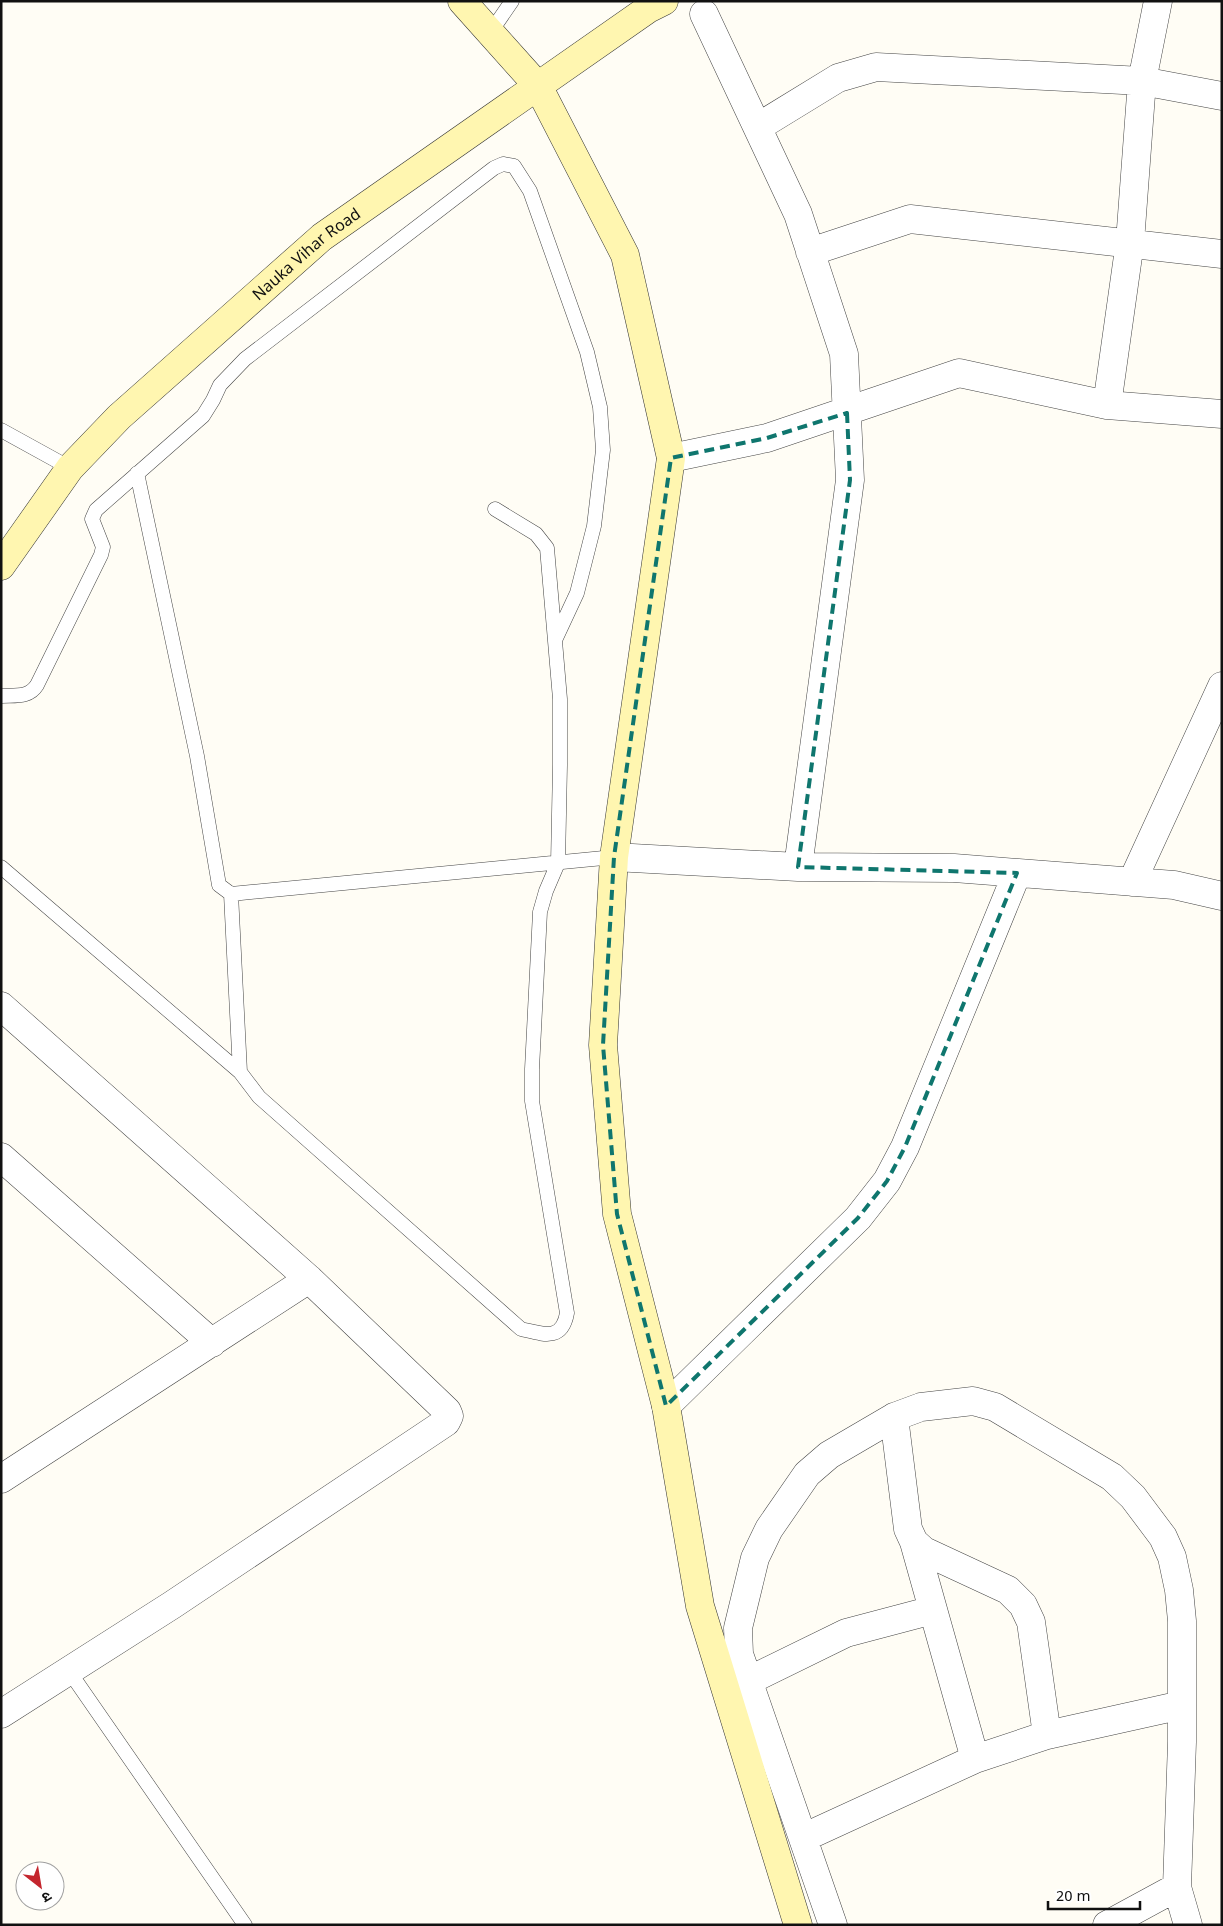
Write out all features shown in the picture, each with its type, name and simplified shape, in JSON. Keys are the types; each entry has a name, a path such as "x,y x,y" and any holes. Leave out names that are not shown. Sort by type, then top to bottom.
{"street":[{"path":"462,1 538,86 625,255 671,458 614,857 603,1046 617,1214 666,1406 700,1606 798,1925"},
{"name":"Nauka Vihar Road","path":"1,566 70,468 119,416 322,237 648,9 664,1"},
{"path":"1107,405 1130,242 1142,81 1158,1"},
{"path":"704,14 798,214 844,354 850,480 798,866"},
{"path":"758,127 838,78 876,67 1142,81 1222,96"},
{"path":"810,252 910,219 1130,242 1222,254"},
{"path":"671,458 767,438 847,413 959,373 1107,405 1222,414"},
{"path":"1132,882 1222,686"},
{"path":"614,857 798,866 954,868 1174,885 1222,896"},
{"path":"666,1406 858,1218 886,1181 905,1147 1017,873"},
{"path":"1,1006 309,1279 447,1411 449,1416 446,1422 69,1672 1,1714"},
{"path":"1,1157 212,1342"},
{"path":"1,1479 309,1279"},
{"path":"833,1925 739,1654 738,1628 755,1558 769,1529 807,1474 829,1455 894,1417 921,1407 973,1400 995,1407 1112,1477 1133,1497 1163,1537 1172,1557 1180,1590 1182,1620 1182,1705 1177,1887 1188,1925"},
{"path":"894,1417 908,1529 914,1542 976,1759"},
{"path":"914,1542 924,1551 1008,1590 1023,1605 1031,1622 1046,1735"},
{"path":"748,1681 846,1633 933,1610"},
{"path":"803,1838 976,1759 1046,1735 1182,1705"},
{"path":"1107,1925 1177,1887"}],"lane":[{"path":"490,33 512,1"},
{"path":"1,696 26,695 33,692 37,685 101,555 103,547 92,519 96,510 203,416 220,385 245,359 494,168 502,164 514,166 530,191 588,352 600,407 603,450 594,526 577,593 555,641"},
{"path":"1,430 70,468"},
{"path":"137,473 197,756 219,885 231,894 614,857"},
{"path":"1,867 240,1072 270,1108 521,1329 545,1335 556,1333 565,1324 567,1313 532,1101 532,1069 540,912 558,862 560,699 547,548 536,534 495,508"},
{"path":"231,894 240,1072"},
{"path":"69,1672 245,1925"}],"highlighted area":[{"path":"847,413 850,480 798,867 1017,873 905,1147 887,1181 858,1218 666,1406 617,1214 603,1045 614,857 671,458 767,438"}]}
